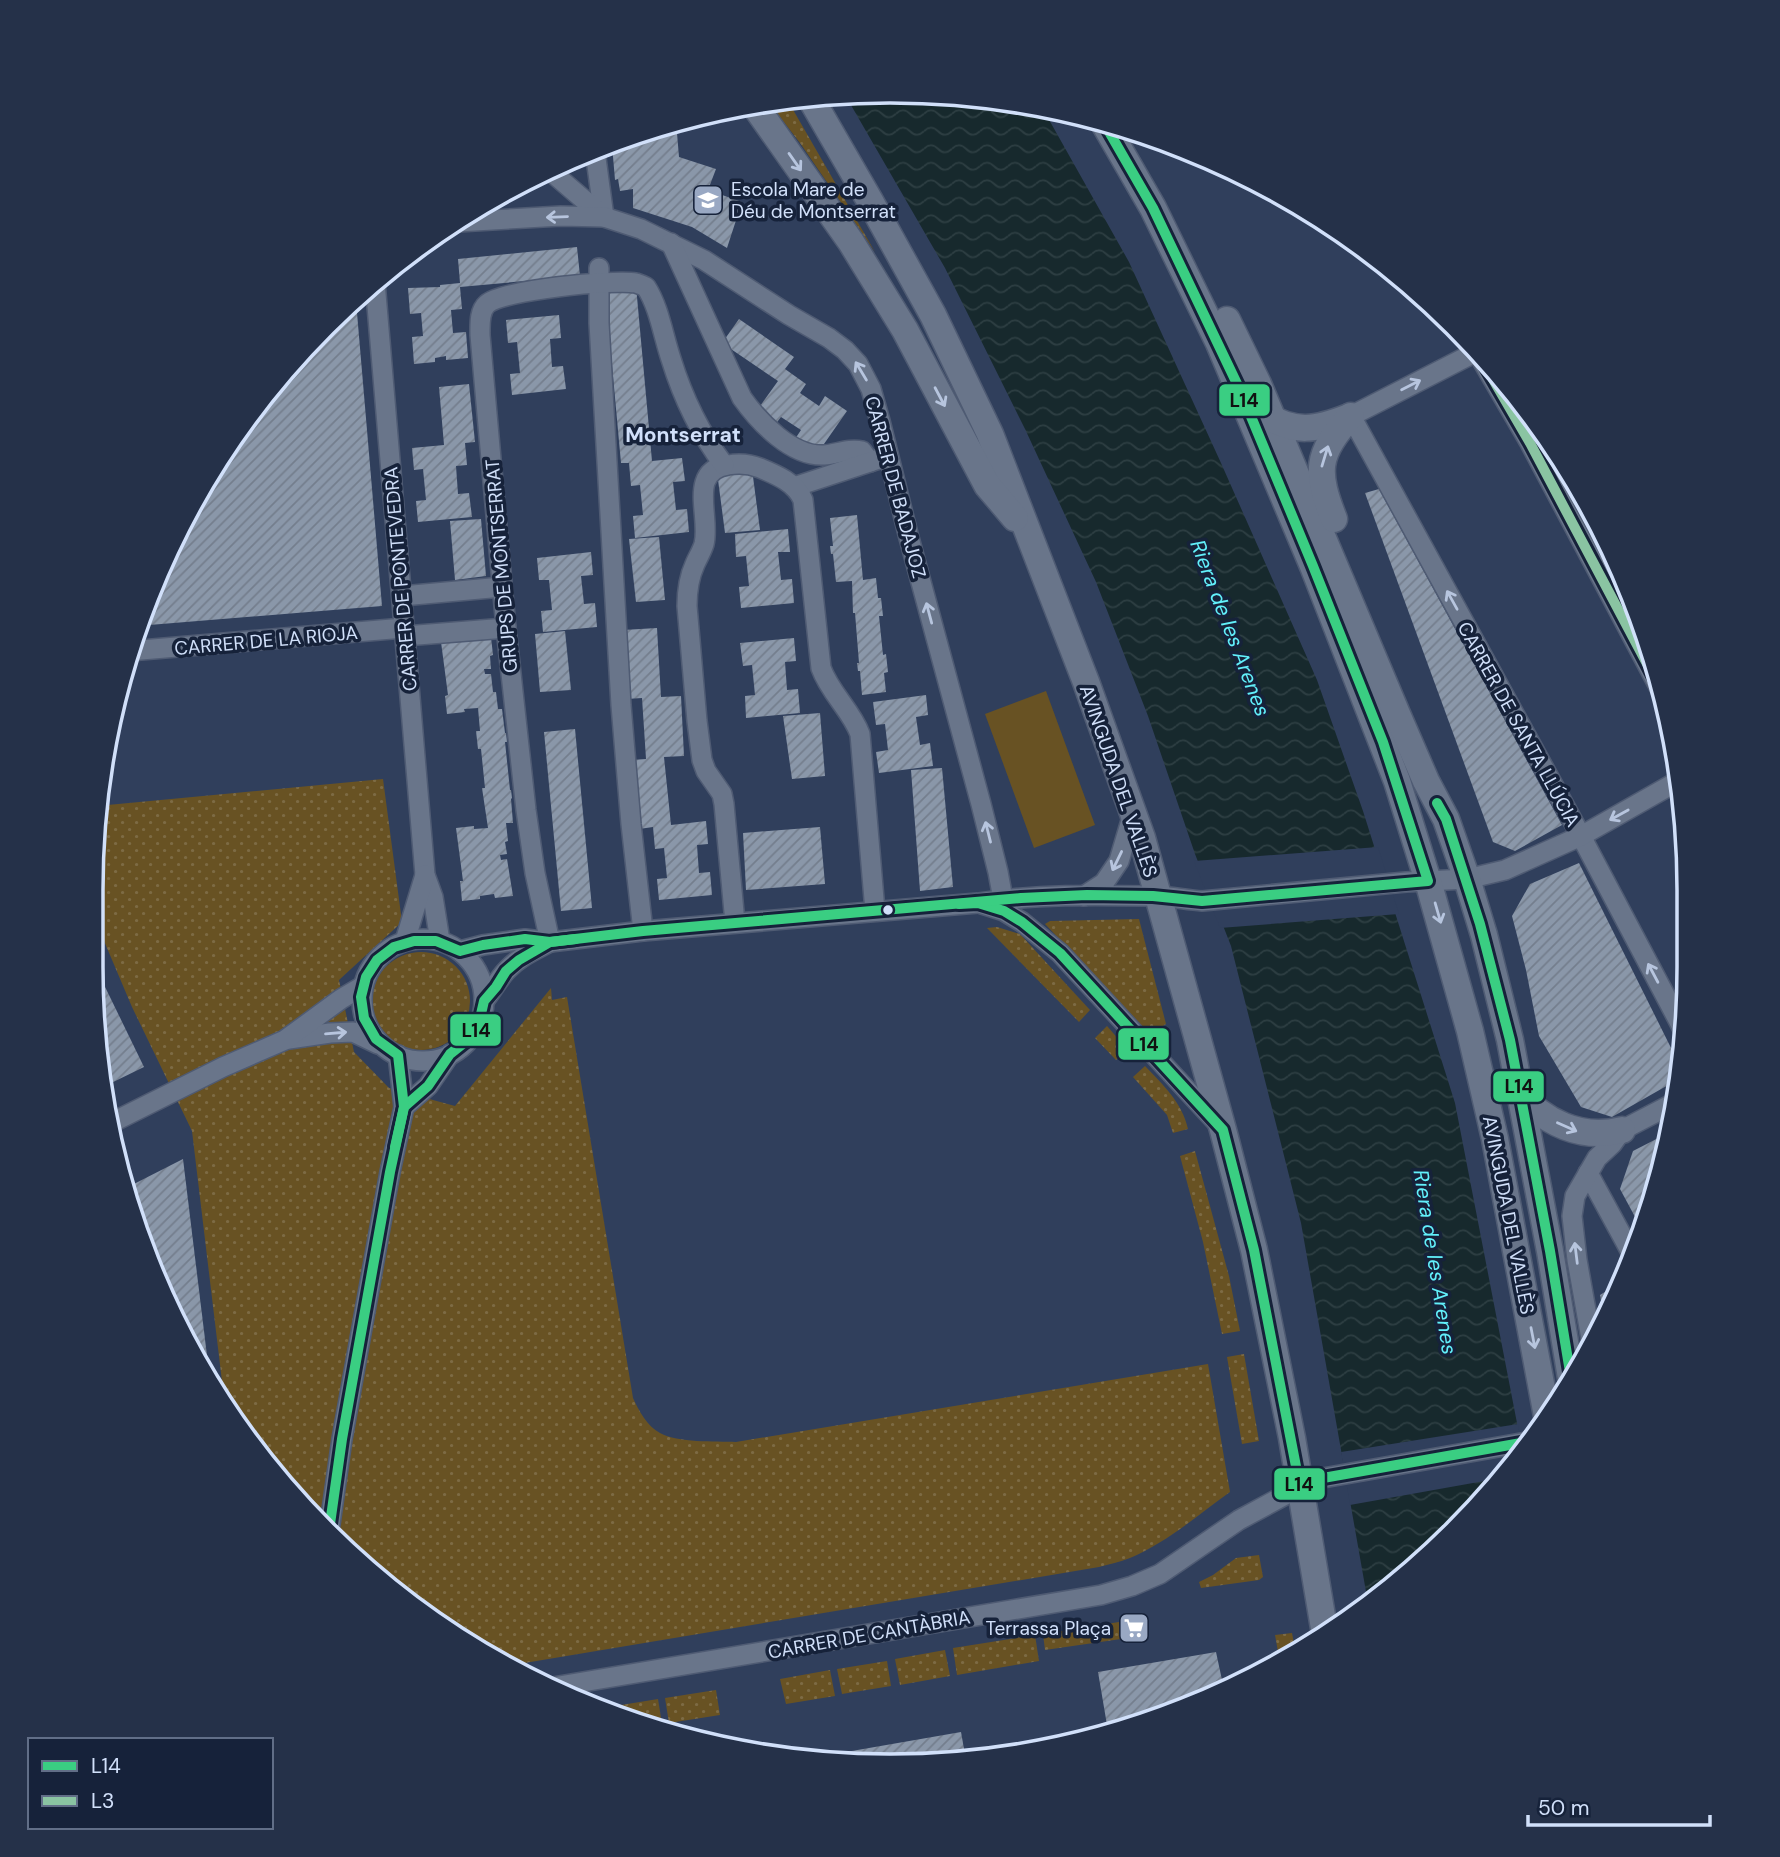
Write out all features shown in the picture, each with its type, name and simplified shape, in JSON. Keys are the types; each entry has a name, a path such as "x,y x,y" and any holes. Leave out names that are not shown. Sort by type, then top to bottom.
{"main road":[{"name":"AVINGUDA DEL VALLÈS","path":"816,107 933,315 990,434 1086,682 1149,859 1223,1129 1312,1483 1324,1623"},
{"path":"761,114 851,242 888,301 987,485 1027,532"},
{"name":"AVINGUDA DEL VALLÈS","path":"1111,135 1153,208 1240,390 1382,742 1417,882 1470,1031 1495,1139 1545,1403"},
{"name":"AVINGUDA DEL VALLÈS","path":"1137,143 1254,374 1397,714 1446,819 1467,879 1507,1027 1569,1364"},
{"path":"1240,390 1256,410 1286,426 1305,429 1326,426 1351,416"},
{"path":"1351,416 1338,429 1328,446 1321,467 1323,490 1418,726 1437,777 1446,819"},
{"path":"1470,1031 1497,1072 1521,1097 1546,1116 1573,1131 1606,1134 1622,1130"}],"street":[{"path":"596,160 604,217"},
{"path":"557,177 604,217"},
{"name":"CARRER DE BADAJOZ","path":"478,221 561,216 604,217 641,229 704,260 828,338 858,364 871,390 889,456 981,804 1003,899"},
{"path":"671,243 742,398 759,421 803,452 823,455 854,449 862,451 870,462"},
{"path":"599,276 621,705 643,931"},
{"name":"GRUPS DE MONTSERRAT","path":"550,942 535,873 526,810 506,628 480,335 480,317 485,305 496,298 599,276 646,287 654,303 682,392 708,444 724,465"},
{"name":"CARRER DE PONTEVEDRA","path":"377,293 425,875 433,897 440,941"},
{"path":"1351,416 1468,356"},
{"path":"1506,400 1638,647"},
{"name":"CARRER DE SANTA LLÚCIA","path":"1351,416 1581,836 1675,1014"},
{"path":"794,487 889,456"},
{"path":"735,923 722,794 706,771 702,760 687,606 690,577 705,542 704,484 709,474 724,465 751,465 775,475 799,491 803,499 821,668 830,688 855,721 860,734 876,911"},
{"path":"402,596 502,587"},
{"name":"CARRER DE LA RIOJA","path":"141,651 404,632 506,628"},
{"path":"460,951 525,939 550,942 643,931 1003,899 1157,896 1202,901 1467,879 1505,870 1581,836 1670,786"},
{"path":"1084,896 1104,883 1119,860 1133,814"},
{"name":"CARRER DE PONTEVEDRA","path":"405,941 425,875"},
{"path":"978,903 1004,911 1023,922 1060,953 1223,1129"},
{"path":"331,1520 342,1439 404,1107 391,1051 376,1039 365,1019 363,986 378,958 390,948 405,941 440,941 460,951 473,965 481,982 484,1001 482,1014 478,1027 470,1038 450,1054 428,1086 404,1107"},
{"path":"484,1001 506,971 550,942"},
{"path":"118,1120 285,1040 363,986"},
{"path":"285,1040 354,1032 415,1060 433,1060 450,1054"},
{"path":"1589,1328 1572,1216 1575,1196 1597,1158 1622,1130 1664,1107"},
{"path":"1588,1173 1626,1243"},
{"name":"CARRER DE CANTÀBRIA","path":"568,1685 1101,1595 1160,1574 1239,1520 1312,1483 1345,1474 1515,1444"}],"shaded area":[{"path":"793,109 875,252 776,112"},
{"path":"1046,691 1095,825 1034,848 985,714"},
{"path":"383,779 402,922 339,980 354,1052 389,1088 455,1106 551,988 552,1000 567,997 633,1398 644,1418 655,1430 686,1440 736,1442 1208,1364 1230,1492 1156,1545 1130,1558 1099,1567 524,1663 497,1648 453,1621 371,1559 298,1486 266,1446 222,1381 192,1131 132,1007 103,939 108,805"},
{"path":"1139,919 1166,1024 1150,1034 1045,924 1050,921"},
{"path":"997,927 1020,934 1090,1010 1079,1022 987,928"},
{"path":"421,952 440,955 456,966 467,982 470,1001 467,1020 456,1036 440,1047 421,1050 402,1047 386,1036 375,1020 372,1001 375,982 386,966 402,955"},
{"path":"1107,1026 1127,1049 1116,1060 1095,1038"},
{"path":"1145,1066 1177,1102 1188,1129 1173,1133 1167,1115 1133,1077"},
{"path":"1195,1151 1229,1276 1240,1331 1222,1334 1203,1242 1180,1156"},
{"path":"1244,1354 1259,1441 1242,1444 1227,1357"},
{"path":"1259,1555 1263,1577 1259,1580 1201,1588 1199,1582 1236,1558"},
{"path":"1119,1622 1121,1639 1045,1650 1043,1634"},
{"path":"1292,1633 1294,1641 1278,1651 1275,1635"},
{"path":"1035,1635 1039,1661 957,1675 953,1648"},
{"path":"945,1650 950,1676 900,1685 895,1659"},
{"path":"887,1661 891,1686 842,1694 837,1669"},
{"path":"830,1670 835,1696 786,1704 780,1679"},
{"path":"716,1690 720,1715 669,1722 665,1698"},
{"path":"658,1699 661,1719 637,1712 619,1705"}],"water":[{"name":"Riera de les Arenes","path":"851,105 941,105 1049,119 1129,262 1221,463 1317,680 1363,811 1455,1103 1520,1438 1482,1486 1446,1523 1409,1559 1366,1593 1301,1223 1231,946 1195,854 1148,716 1096,582 1025,429 945,268"}],"pier":[{"path":"1378,847 1399,914 1220,928 1194,861"},
{"path":"1518,1424 1520,1437 1486,1481 1350,1505 1341,1452"}],"building":[{"path":"677,133 679,157 716,169 708,190 742,202 727,248 692,227 633,208 633,189 620,191 618,179 615,180 613,154"},
{"path":"577,247 580,276 460,287 462,309 451,310 453,333 466,332 468,358 446,360 446,356 435,358 435,362 414,364 412,337 423,336 421,313 410,314 408,288 460,283 458,259"},
{"path":"636,286 652,461 682,458 685,481 673,482 676,510 687,509 689,532 635,538 633,516 643,515 640,485 631,486 629,463 621,463 605,289"},
{"path":"357,312 382,606 150,625 184,542 236,453 298,371"},
{"path":"559,315 561,338 550,339 552,367 563,366 566,389 512,395 510,374 520,373 517,342 508,343 506,320"},
{"path":"739,319 794,357 785,369 806,384 800,393 819,406 825,396 847,411 817,454 795,439 801,430 781,417 774,426 755,413 778,381 722,343"},
{"path":"469,384 475,442 465,443 467,465 456,466 458,494 469,493 472,517 418,522 416,501 426,500 423,469 414,470 412,448 444,445 439,387"},
{"path":"752,469 760,530 725,533 717,472"},
{"path":"1379,489 1562,825 1515,851 1493,842 1365,493"},
{"path":"857,515 863,580 876,578 878,598 881,598 883,616 879,616 883,655 886,654 888,672 884,673 886,692 862,695 857,663 852,581 836,582 830,546 833,546 830,518"},
{"path":"481,519 486,576 455,580 450,521"},
{"path":"788,529 790,552 778,552 781,580 792,579 794,603 741,608 739,587 749,586 746,556 736,557 735,534"},
{"path":"659,537 665,600 636,602 629,539"},
{"path":"591,552 593,575 581,576 584,604 595,603 597,627 543,632 541,611 552,610 549,580 539,580 537,558"},
{"path":"657,628 661,697 681,696 684,756 664,757 671,825 706,821 708,844 697,845 699,873 710,872 712,895 659,900 657,879 667,878 664,848 655,849 653,827 639,829 631,760 646,759 642,698 627,699 623,630"},
{"path":"565,631 571,690 540,692 535,634"},
{"path":"491,637 491,669 484,669 485,674 491,674 493,692 496,692 498,709 502,709 506,733 513,823 506,823 507,854 500,855 501,860 507,859 513,896 495,898 494,894 462,901 460,881 463,881 456,828 488,828 482,788 485,788 481,749 478,749 476,731 480,731 478,708 447,714 445,696 448,695 441,642 473,641 472,638"},
{"path":"794,638 796,661 785,662 787,690 798,689 800,713 746,718 745,696 755,695 752,665 743,666 740,643"},
{"path":"926,695 928,715 916,717 920,745 930,743 933,766 879,773 876,752 888,750 885,724 876,725 873,702"},
{"path":"820,713 825,776 792,779 783,716"},
{"path":"575,729 592,908 561,911 544,732"},
{"path":"942,768 953,887 920,891 911,770"},
{"path":"820,827 825,884 746,890 743,833"},
{"path":"1579,863 1672,1050 1668,1085 1612,1117 1581,1107 1539,1036 1512,916 1530,884"},
{"path":"104,984 144,1067 112,1083"},
{"path":"1658,1138 1636,1218 1620,1189 1633,1151"},
{"path":"183,1159 207,1357 184,1315 163,1268 134,1184"},
{"path":"1216,1652 1222,1680 1143,1712 1107,1723 1098,1672"},
{"path":"961,1732 964,1750 890,1754 845,1752"}],"transit line":[{"name":"L14","path":"331,1520 342,1439 404,1107 398,1055 376,1039 364,1018 361,997 366,977 377,960 394,947 414,941 436,941 460,951 525,939 550,942 643,931 1021,898 1153,896 1202,901 1428,881 1383,742 1240,390 1153,208 1111,135"},
{"name":"L3","path":"1504,399 1638,647"},
{"name":"L14","path":"1437,803 1446,819 1480,924 1510,1040 1569,1364"},
{"name":"L14","path":"959,904 978,903 1004,911 1060,953 1223,1130 1254,1250 1300,1487 1323,1478 1515,1444"},
{"name":"L14","path":"395,1147 404,1107 428,1086 450,1054 470,1038 478,1027 484,1001 506,971 550,942 576,939"}],"place":[{"name":"Escola Mare de Déu de Montserrat","path":"708,200"},
{"name":"Terrassa Plaça","path":"1134,1628"}],"district":[{"name":"Montserrat","path":"683,435"}]}
